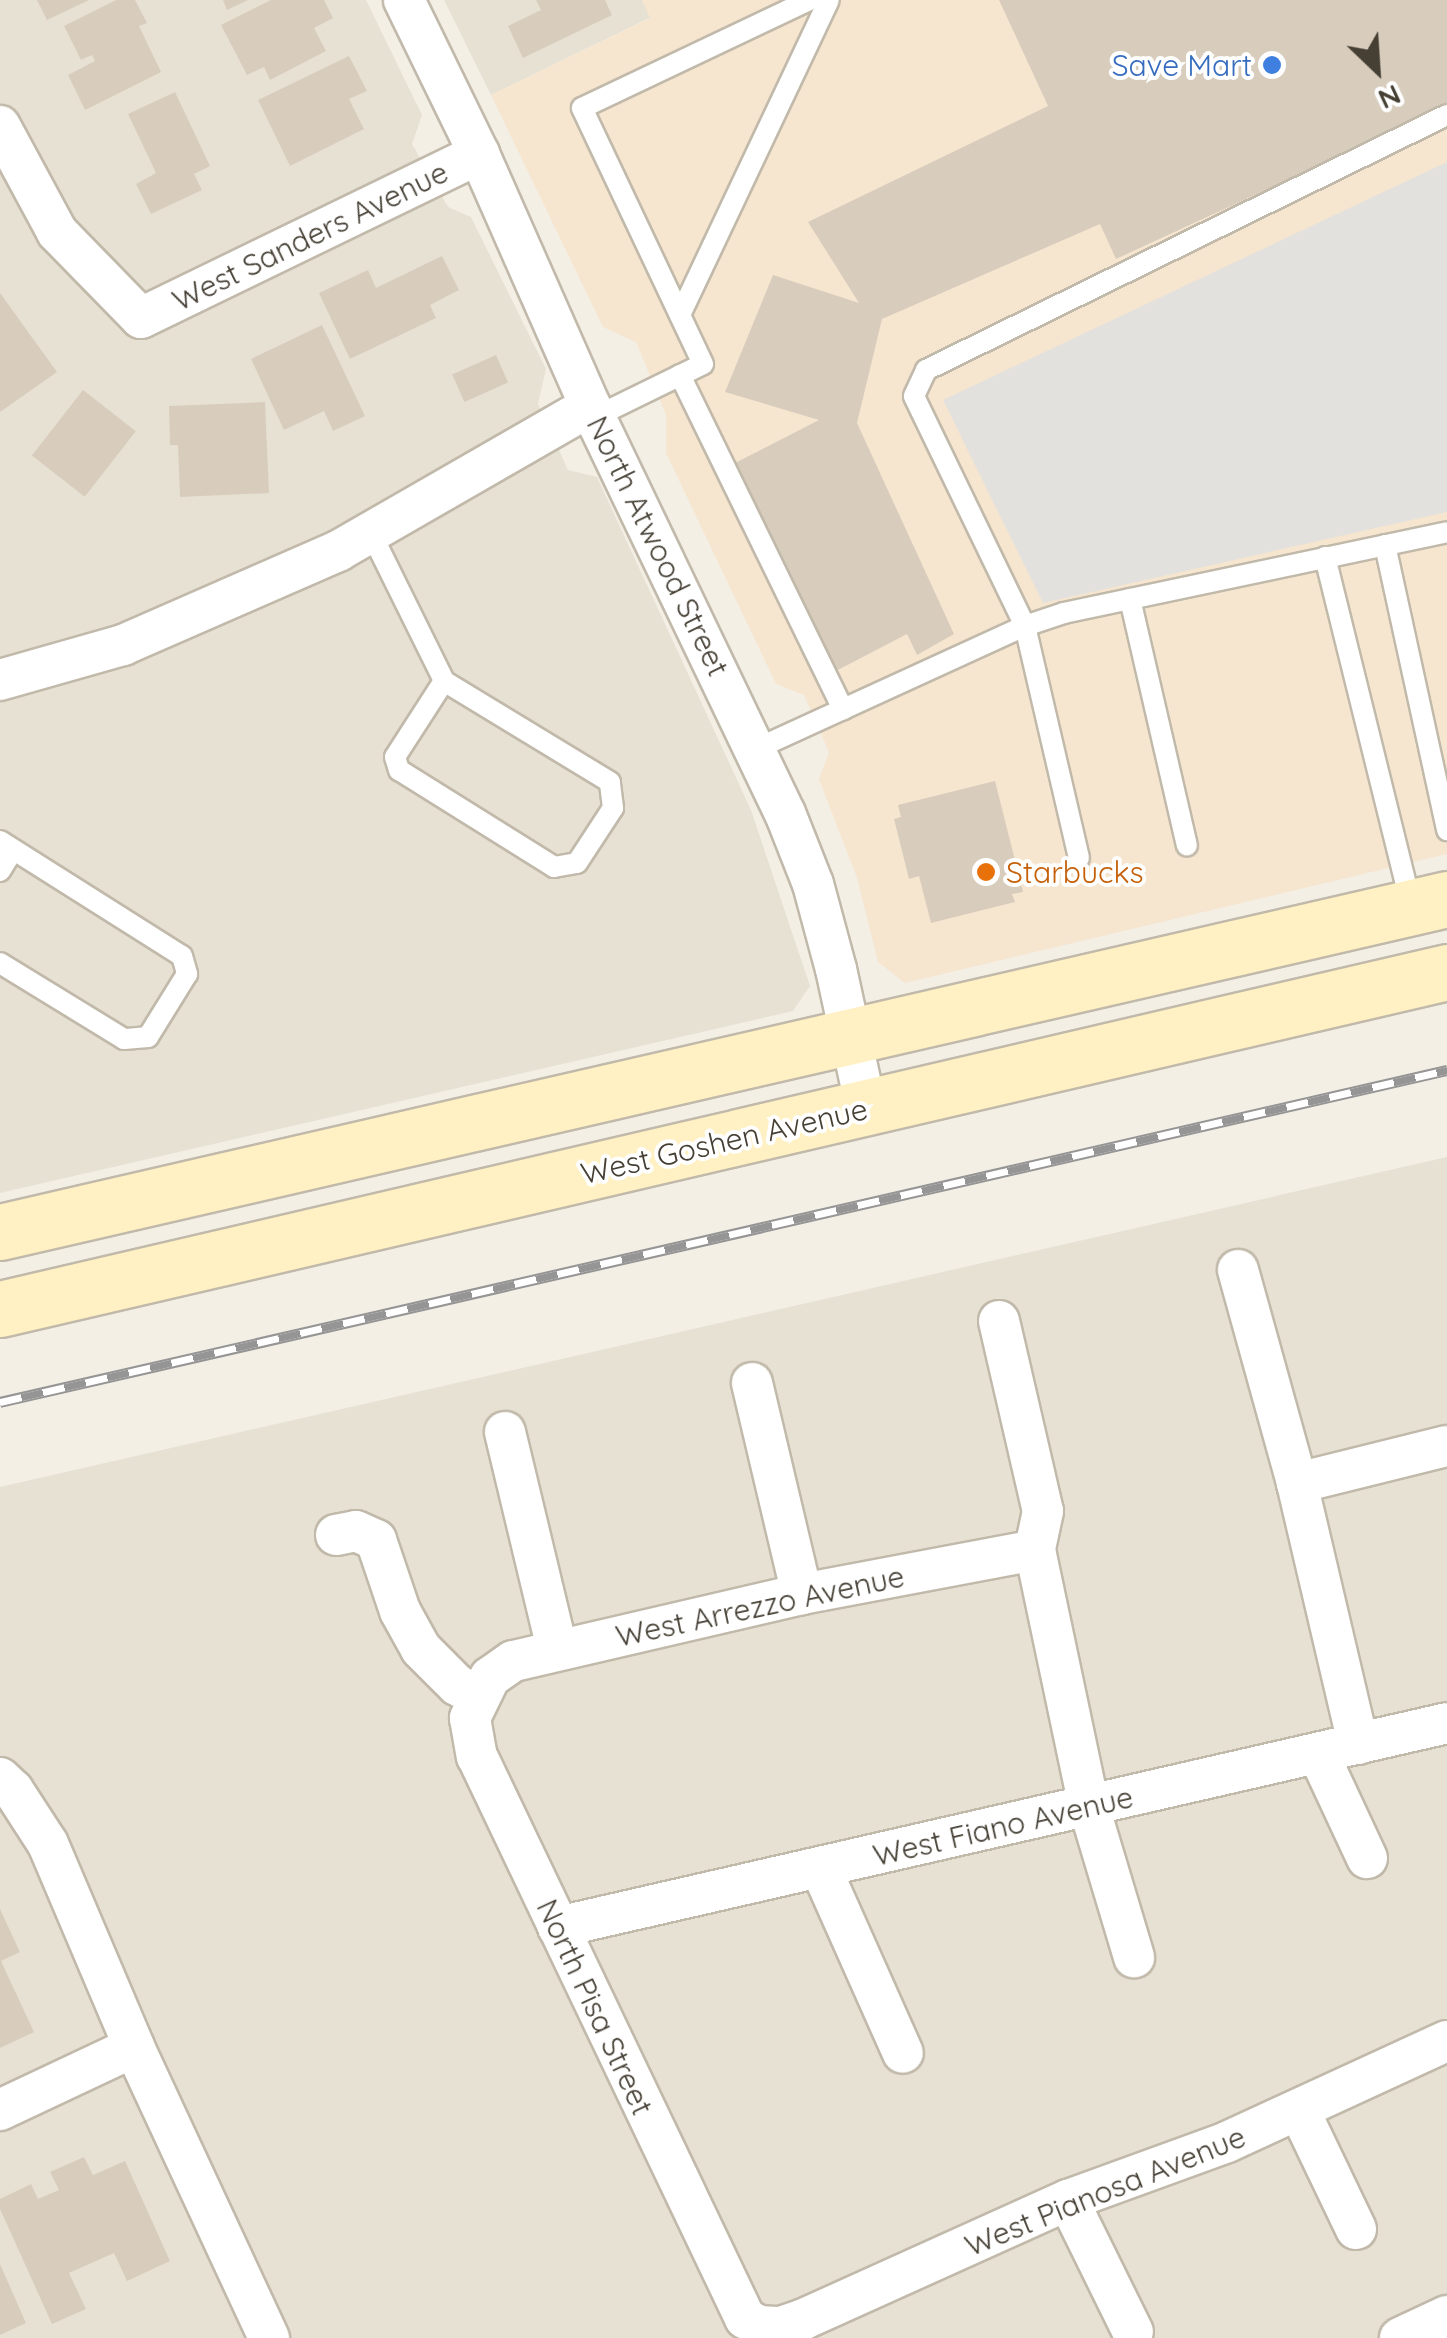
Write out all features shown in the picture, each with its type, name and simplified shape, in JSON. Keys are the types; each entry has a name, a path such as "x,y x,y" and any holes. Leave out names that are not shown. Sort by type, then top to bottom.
{"main road":[{"path":"0,1232 851,1037 1435,909 1442,930 1392,953 1076,1029 1040,1067"},
{"name":"West Goshen Avenue","path":"0,1309 1447,972"}],"street":[{"name":"North Atwood Street","path":"404,0 479,154 593,411 756,749 812,884 866,1108"},
{"name":"West Sanders Avenue","path":"0,126 57,232 141,318 479,154"},
{"path":"0,680 122,645 370,533 593,411"},
{"path":"1238,1270 1297,1483 1358,1744"},
{"path":"998,1321 1043,1510 1035,1550 1089,1806 1134,1958"},
{"path":"752,1383 802,1594"},
{"path":"505,1432 558,1649"},
{"path":"1297,1483 1447,1446"},
{"path":"336,1535 356,1531 376,1540 400,1611 422,1649 439,1670 485,1687"},
{"name":"West Arrezzo Avenue","path":"485,1687 513,1661 558,1649 802,1594 1035,1550"},
{"name":"North Pisa Street","path":"485,1687 470,1718 477,1756 736,2306 745,2318 759,2326"},
{"name":"West Fiano Avenue","path":"558,1926 1447,1723"},
{"path":"1318,1753 1367,1858"},
{"path":"0,1778 13,1790 48,1844 134,2046 269,2338"},
{"path":"821,1868 903,2052"},
{"name":"West Pianosa Avenue","path":"759,2326 782,2326 804,2319 1068,2200 1227,2142 1447,2041"},
{"path":"0,2110 134,2046"},
{"path":"1299,2110 1356,2229"},
{"path":"1068,2200 1133,2332"},
{"path":"1400,2338 1447,2316"}],"lane":[{"path":"593,411 703,364 582,108 810,0"},
{"path":"680,315 829,0"},
{"path":"1079,858 1024,626 914,396 926,370 1447,115"},
{"path":"680,375 843,709"},
{"path":"756,749 1024,626 1130,599 1447,532"},
{"path":"370,533 444,681 610,782 613,808 577,863 554,867 399,770 395,757 444,681"},
{"path":"1384,545 1447,830"},
{"path":"1325,556 1435,909"},
{"path":"1130,599 1188,845"},
{"path":"0,872 7,845 182,956 186,974 148,1037 124,1039 0,963"}],"shaded area":[{"path":"0,0 366,0 422,115 412,144 448,207 471,217 546,369 538,404 568,470 597,477 751,810 810,986 793,1011 0,1193"},
{"path":"444,0 642,0 651,17 491,95"},
{"path":"642,0 1447,0 1447,854 905,983 878,962 857,878 819,779 829,752 804,695 776,684 666,453 666,415 636,342 603,327 491,95 650,18"},
{"path":"1447,162 1447,512 1043,603 943,400"},
{"path":"1447,1157 1447,2338 0,2338 0,1487"}],"building":[{"path":"37,0 89,0 47,20"},
{"path":"116,0 135,0 147,23 139,26 161,72 85,110 68,75 95,61 92,55 81,60 64,26"},
{"path":"223,0 248,0 227,10"},
{"path":"271,0 324,0 333,18 314,28 326,51 270,80 264,67 247,75 221,25"},
{"path":"536,0 605,0 612,15 523,58 508,26 541,10"},
{"path":"999,0 1447,0 1447,106 1116,259 1100,224 882,319 857,423 954,634 917,655 907,634 834,672 733,464 819,420 725,392 773,275 859,303 808,222 1048,106"},
{"path":"349,56 367,91 349,99 364,129 290,166 258,100"},
{"path":"175,92 210,166 194,174 202,190 151,214 136,184 156,173 128,114"},
{"path":"442,256 459,290 430,305 436,318 350,359 319,293 368,270 376,288"},
{"path":"0,293 57,372 0,412"},
{"path":"322,325 365,416 333,431 324,411 284,430 251,359"},
{"path":"496,355 508,382 464,402 452,375"},
{"path":"83,390 136,431 85,497 32,455"},
{"path":"265,402 269,493 180,497 178,445 170,445 169,406"},
{"path":"995,781 1023,892 1012,894 1015,902 931,923 919,876 909,879 894,819 901,817 898,805"},
{"path":"0,1909 20,1952 1,1961 34,2032 0,2048"},
{"path":"84,2157 93,2175 125,2161 170,2261 127,2281 114,2253 69,2273 86,2309 52,2324 0,2209 0,2199 31,2184 38,2199 59,2190 50,2172"},
{"path":"0,2264 26,2323 0,2335"}],"railway":[{"path":"0,1402 1447,1070"}],"place":[{"name":"Save Mart","path":"1272,65"},
{"name":"Starbucks","path":"986,872"}]}
